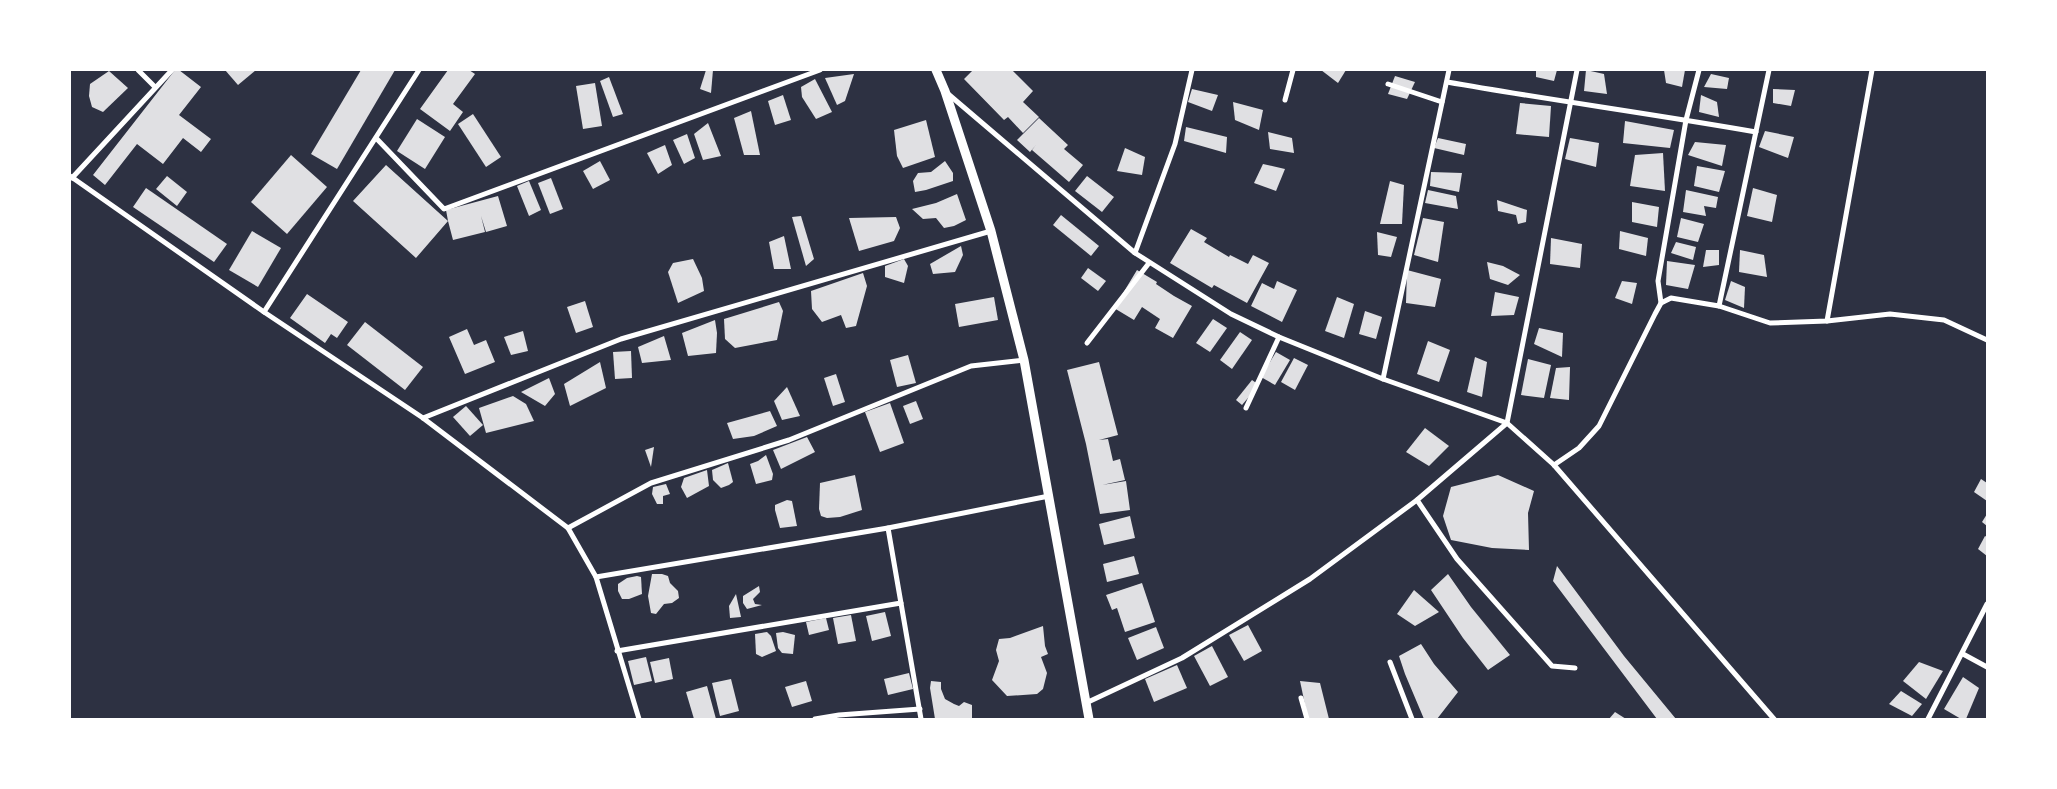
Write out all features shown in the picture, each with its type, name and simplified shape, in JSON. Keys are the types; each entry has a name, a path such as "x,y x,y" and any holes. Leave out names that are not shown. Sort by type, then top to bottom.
{"street":[{"path":"138,70 155,87"},
{"path":"172,70 71,177 264,312 423,418 568,528 596,577 617,652 639,719"},
{"path":"264,312 419,70"},
{"path":"376,138 444,208 820,70"},
{"path":"936,70 946,91 991,231 1024,360 1089,719"},
{"path":"1135,253 1175,144 1192,70"},
{"path":"1285,100 1293,70"},
{"path":"1383,379 1449,70"},
{"path":"1086,703 1182,658 1310,579 1417,500 1507,423 1577,70"},
{"path":"1554,465 1579,448 1599,426 1661,303 1658,281 1686,120 1699,70"},
{"path":"1719,306 1769,70"},
{"path":"1827,321 1872,70"},
{"path":"1447,82 1756,132"},
{"path":"1388,84 1442,102"},
{"path":"946,91 1135,253 1231,314 1279,337 1383,379 1507,423 1554,465 1774,719"},
{"path":"423,418 621,339 991,231"},
{"path":"1087,344 1149,263"},
{"path":"1661,303 1671,298 1719,306 1770,323 1827,321 1890,314 1944,320 1987,340"},
{"path":"1246,408 1279,337"},
{"path":"568,528 652,483 789,440 971,366 1024,360"},
{"path":"596,577 888,528 1049,496"},
{"path":"1417,500 1457,558 1552,666 1575,668"},
{"path":"888,528 922,719"},
{"path":"617,652 901,603"},
{"path":"1928,719 1987,604"},
{"path":"1963,654 1987,668"},
{"path":"1390,662 1412,719"},
{"path":"1301,698 1307,719"},
{"path":"815,719 920,709"}],"building":[{"path":"175,70 179,70 201,87 179,115 211,139 201,152 183,138 163,164 137,144 105,185 93,175"},
{"path":"225,70 256,70 238,85"},
{"path":"361,70 395,70 337,169 311,154"},
{"path":"448,70 469,70 475,74 453,104 463,112 450,131 420,109"},
{"path":"706,70 713,70 711,93 700,89"},
{"path":"973,70 1012,70 1033,91 1023,102 1039,117 1023,133 1008,117 1004,120 964,79"},
{"path":"1321,70 1346,70 1338,83"},
{"path":"1536,70 1557,70 1554,81 1536,77"},
{"path":"1586,70 1604,74 1607,94 1584,91"},
{"path":"1664,70 1685,70 1682,87 1666,83"},
{"path":"109,71 128,88 103,112 92,107 89,96 90,84"},
{"path":"854,74 845,101 837,105 825,78"},
{"path":"1711,74 1729,78 1727,89 1704,87"},
{"path":"1395,76 1415,82 1407,99 1388,94"},
{"path":"609,77 623,114 613,117 600,81"},
{"path":"815,79 832,112 816,119 802,97 801,87"},
{"path":"595,83 602,126 583,129 576,86"},
{"path":"1192,89 1218,95 1212,111 1188,102"},
{"path":"1773,89 1795,90 1791,106 1773,103"},
{"path":"783,95 791,120 775,125 768,101"},
{"path":"1701,95 1717,102 1719,117 1699,112"},
{"path":"1233,102 1263,110 1259,130 1235,120"},
{"path":"1520,103 1551,106 1549,137 1516,134"},
{"path":"751,111 760,155 744,155 734,118"},
{"path":"473,114 501,157 486,167 458,124"},
{"path":"1039,118 1068,145 1064,149 1083,165 1069,182 1032,150 1036,145 1030,152 1017,140"},
{"path":"417,119 445,137 425,169 397,151"},
{"path":"926,120 935,157 903,168 897,156 894,130"},
{"path":"1625,121 1674,130 1670,148 1623,143"},
{"path":"708,123 721,156 703,160 694,134"},
{"path":"1186,127 1227,137 1226,153 1184,141"},
{"path":"1765,131 1794,137 1788,158 1759,147"},
{"path":"1268,132 1292,138 1294,153 1270,149"},
{"path":"687,134 695,158 684,164 673,140"},
{"path":"1438,138 1466,144 1464,155 1434,148"},
{"path":"1570,138 1599,143 1596,167 1565,159"},
{"path":"1695,142 1726,145 1722,166 1688,155"},
{"path":"665,145 672,165 658,174 647,153"},
{"path":"1125,148 1145,157 1142,175 1117,171"},
{"path":"1663,153 1665,191 1630,186 1635,155"},
{"path":"291,155 327,187 287,234 251,202"},
{"path":"600,161 610,180 593,189 583,171"},
{"path":"945,161 953,173 953,181 915,192 913,181 918,173 931,172"},
{"path":"1263,164 1285,169 1276,191 1254,183"},
{"path":"386,165 448,221 416,258 353,201"},
{"path":"1697,166 1725,171 1719,192 1694,186"},
{"path":"1431,172 1462,173 1459,192 1430,186"},
{"path":"167,176 187,192 177,206 156,189"},
{"path":"1087,176 1114,197 1102,212 1075,191"},
{"path":"551,178 563,209 550,214 538,183"},
{"path":"529,181 541,210 529,216 517,186"},
{"path":"1390,181 1404,185 1402,224 1380,224"},
{"path":"146,188 227,244 214,262 133,207"},
{"path":"1753,188 1777,195 1772,222 1747,216"},
{"path":"1428,190 1456,196 1458,209 1425,203"},
{"path":"1686,190 1718,197 1716,208 1704,206 1706,216 1683,212"},
{"path":"957,194 966,220 954,226 944,228 936,218 923,219 912,209 936,203"},
{"path":"498,196 507,226 486,232 481,216 485,232 453,240 446,210"},
{"path":"1497,200 1527,210 1526,222 1518,224 1516,215 1498,211"},
{"path":"1632,202 1659,207 1657,227 1632,222"},
{"path":"1061,215 1099,246 1091,256 1053,225"},
{"path":"801,216 814,259 806,266 792,217"},
{"path":"896,217 900,228 894,241 859,251 849,218"},
{"path":"1423,218 1444,222 1438,262 1414,255"},
{"path":"1681,218 1704,224 1698,242 1677,237"},
{"path":"1191,229 1207,238 1204,242 1229,257 1230,255 1248,264 1253,255 1269,263 1247,303 1214,285 1212,288 1170,263"},
{"path":"252,231 281,248 258,287 229,270"},
{"path":"1620,231 1648,238 1646,256 1619,249"},
{"path":"1377,232 1397,237 1391,257 1378,255"},
{"path":"784,236 791,269 774,269 769,242"},
{"path":"1551,238 1582,244 1580,268 1550,264"},
{"path":"1676,242 1696,247 1693,260 1671,253"},
{"path":"961,246 963,255 955,272 933,274 930,264"},
{"path":"1706,250 1719,250 1719,265 1703,267"},
{"path":"1740,250 1764,255 1767,277 1739,272"},
{"path":"693,259 702,278 704,291 678,303 668,272 673,263"},
{"path":"904,259 908,266 904,283 885,277 885,266"},
{"path":"1667,261 1695,265 1688,289 1666,285"},
{"path":"1487,262 1503,266 1520,275 1508,285 1490,279"},
{"path":"1088,268 1106,281 1098,291 1081,278"},
{"path":"1137,270 1192,306 1173,338 1155,328 1160,319 1142,307 1134,320 1114,308"},
{"path":"1407,270 1441,279 1435,307 1406,303"},
{"path":"863,273 867,286 856,326 846,328 841,315 822,322 812,309 811,291"},
{"path":"1277,281 1297,290 1282,322 1251,306 1262,283 1274,289"},
{"path":"1622,281 1637,283 1632,304 1615,298"},
{"path":"1731,281 1745,287 1744,308 1725,300"},
{"path":"1495,292 1519,297 1514,315 1491,316"},
{"path":"307,294 348,322 337,338 331,334 325,343 290,318"},
{"path":"994,297 998,320 959,327 955,304"},
{"path":"1337,297 1354,304 1344,338 1325,331"},
{"path":"585,301 593,327 576,333 567,307"},
{"path":"779,302 783,311 777,340 735,348 725,339 724,319"},
{"path":"1365,311 1382,317 1376,339 1359,334"},
{"path":"1213,319 1227,328 1210,352 1196,343"},
{"path":"715,320 717,333 716,353 688,356 682,333"},
{"path":"365,322 423,367 405,390 347,345"},
{"path":"1539,328 1563,333 1562,357 1534,344"},
{"path":"467,329 474,345 486,340 495,362 465,374 449,337"},
{"path":"523,331 528,351 511,355 504,337"},
{"path":"1240,332 1252,340 1232,369 1220,360"},
{"path":"664,336 671,360 642,363 638,347"},
{"path":"1428,341 1450,350 1439,382 1417,374"},
{"path":"631,351 632,378 615,379 613,352"},
{"path":"1276,352 1290,360 1275,385 1261,377"},
{"path":"908,355 916,383 897,387 890,360"},
{"path":"1475,357 1487,362 1482,397 1467,392"},
{"path":"1294,358 1308,365 1295,390 1281,382"},
{"path":"1528,359 1551,365 1544,398 1521,395"},
{"path":"600,362 606,388 570,406 564,384"},
{"path":"1099,362 1118,435 1099,440 1108,439 1113,461 1120,459 1125,480 1102,485 1126,481 1130,510 1100,514 1086,444 1067,370"},
{"path":"1570,367 1569,400 1550,398 1556,368"},
{"path":"836,374 845,402 833,406 824,378"},
{"path":"549,378 555,394 545,406 521,392"},
{"path":"1252,380 1259,385 1242,405 1236,400"},
{"path":"787,387 800,416 782,420 774,401"},
{"path":"513,396 526,404 534,421 486,433 479,408"},
{"path":"916,401 923,419 910,424 903,406"},
{"path":"890,403 904,443 880,452 865,412"},
{"path":"466,406 483,425 470,436 453,417"},
{"path":"770,411 777,426 754,436 733,439 727,423"},
{"path":"1425,428 1449,446 1429,466 1406,452"},
{"path":"807,437 815,452 781,469 773,450"},
{"path":"654,447 651,467 645,450"},
{"path":"766,455 773,474 772,480 756,484 750,464"},
{"path":"728,463 733,482 721,488 713,480 712,470"},
{"path":"707,470 709,486 687,498 681,487 684,478"},
{"path":"855,475 862,510 840,517 827,518 821,516 819,509 820,483"},
{"path":"1498,475 1534,491 1528,513 1529,550 1492,548 1451,540 1443,516 1451,487"},
{"path":"1981,479 1987,483 1987,501 1974,492"},
{"path":"666,484 670,494 663,496 663,504 657,504 652,494 653,487"},
{"path":"787,500 792,501 797,526 780,528 775,505"},
{"path":"1987,514 1987,526 1982,522"},
{"path":"1130,516 1135,538 1104,545 1099,524"},
{"path":"1985,536 1987,537 1987,556 1978,549"},
{"path":"1134,556 1139,574 1107,582 1103,564"},
{"path":"1557,566 1624,656 1676,719 1657,719 1553,581"},
{"path":"652,574 668,576 670,583 678,591 679,598 672,603 664,604 656,614 651,613 648,596"},
{"path":"1448,574 1471,607 1510,655 1488,670 1463,638 1431,590"},
{"path":"641,577 642,594 629,599 622,599 618,591 618,584 627,578"},
{"path":"1142,583 1155,622 1125,632 1117,608 1112,610 1106,595"},
{"path":"759,586 760,592 753,599 755,604 762,605 747,609 743,603 743,596"},
{"path":"1414,590 1439,612 1415,626 1397,614"},
{"path":"736,594 741,617 730,618 729,606"},
{"path":"885,612 891,636 872,641 866,616"},
{"path":"851,615 856,641 838,644 833,618"},
{"path":"826,618 829,630 809,635 806,622"},
{"path":"1248,625 1262,651 1244,661 1229,635"},
{"path":"1043,626 1045,646 1048,654 1041,657 1047,673 1043,689 1037,694 1007,696 992,680 999,661 996,650 999,639 1010,638"},
{"path":"1156,627 1164,648 1137,660 1128,638"},
{"path":"767,632 771,636 776,651 762,657 756,654 755,634"},
{"path":"783,632 795,635 793,654 782,653 778,648 776,633"},
{"path":"1421,644 1434,664 1458,692 1437,719 1424,719 1399,656"},
{"path":"1212,646 1228,677 1210,686 1194,656"},
{"path":"646,657 652,681 634,685 628,661"},
{"path":"669,658 673,679 655,683 650,662"},
{"path":"1919,662 1943,671 1926,699 1903,681"},
{"path":"1177,665 1187,688 1154,702 1145,679"},
{"path":"909,673 913,689 888,695 884,679"},
{"path":"1963,677 1979,688 1966,719 1961,719 1944,709"},
{"path":"731,679 739,711 720,716 712,683"},
{"path":"806,681 812,701 792,707 785,687"},
{"path":"931,681 941,682 941,689 945,699 959,706 964,702 972,705 972,719 935,719 930,688"},
{"path":"1300,681 1320,683 1329,719 1308,719"},
{"path":"707,686 716,719 694,719 686,692"},
{"path":"1901,691 1922,704 1912,716 1889,704"},
{"path":"1615,712 1626,719 1609,719"}]}
